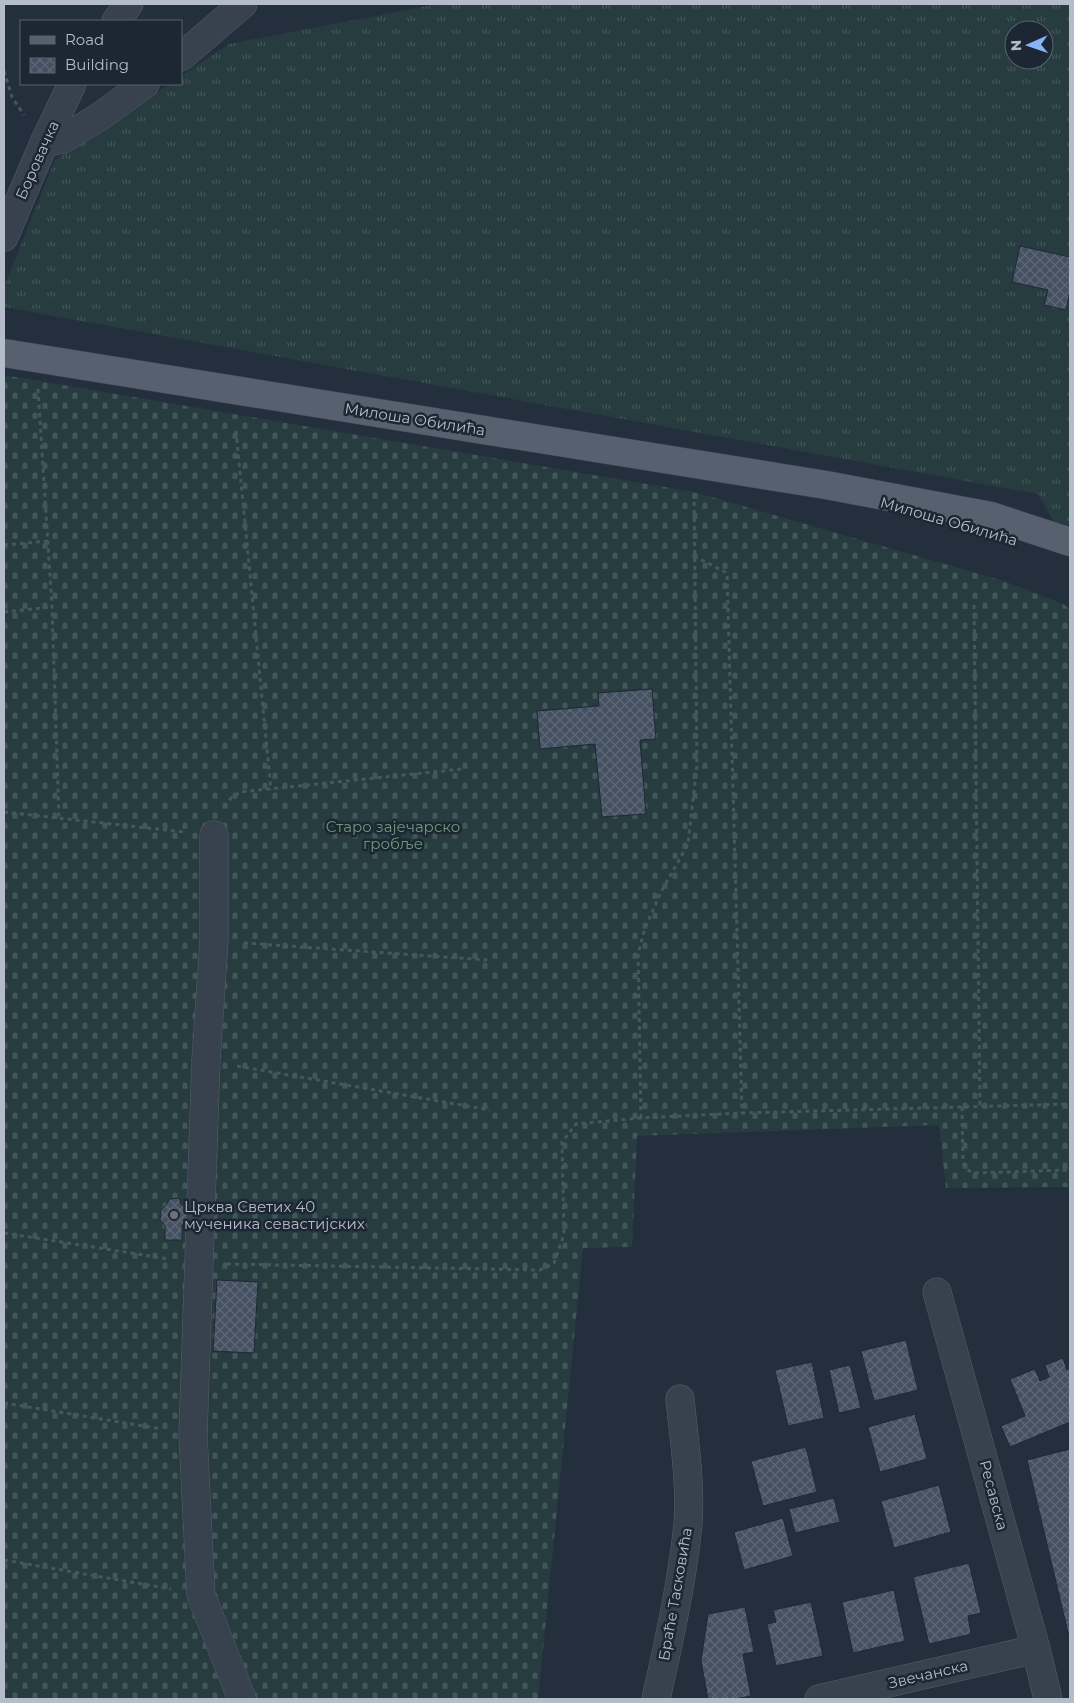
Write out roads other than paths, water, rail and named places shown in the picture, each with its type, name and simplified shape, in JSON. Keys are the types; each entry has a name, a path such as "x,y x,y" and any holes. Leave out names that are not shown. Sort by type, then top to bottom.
{"main road":[{"name":"Милоша Обилића","path":"4,353 826,485 991,516 1070,542"},
{"name":"Милоша Обилића","path":"826,485 991,532 1070,561"}],"street":[{"path":"117,20 129,4"},
{"path":"182,56 243,4"},
{"name":"Боровачка","path":"4,236 72,85"},
{"path":"44,143 63,139 99,117 143,85"},
{"path":"214,835 214,941 206,1060 193,1434 201,1595 242,1699"},
{"name":"Ресавска","path":"937,1292 1036,1649 1048,1699"},
{"name":"Браће Тасковића","path":"656,1699 677,1599 688,1522 687,1467 680,1399"},
{"name":"Звечанска","path":"819,1699 1036,1649"}],"place":[{"name":"Црква Светих 40 мученика севастијских","path":"174,1215"}],"park label":[{"name":"Старо зајечарско гробље","path":"393,834"}]}
